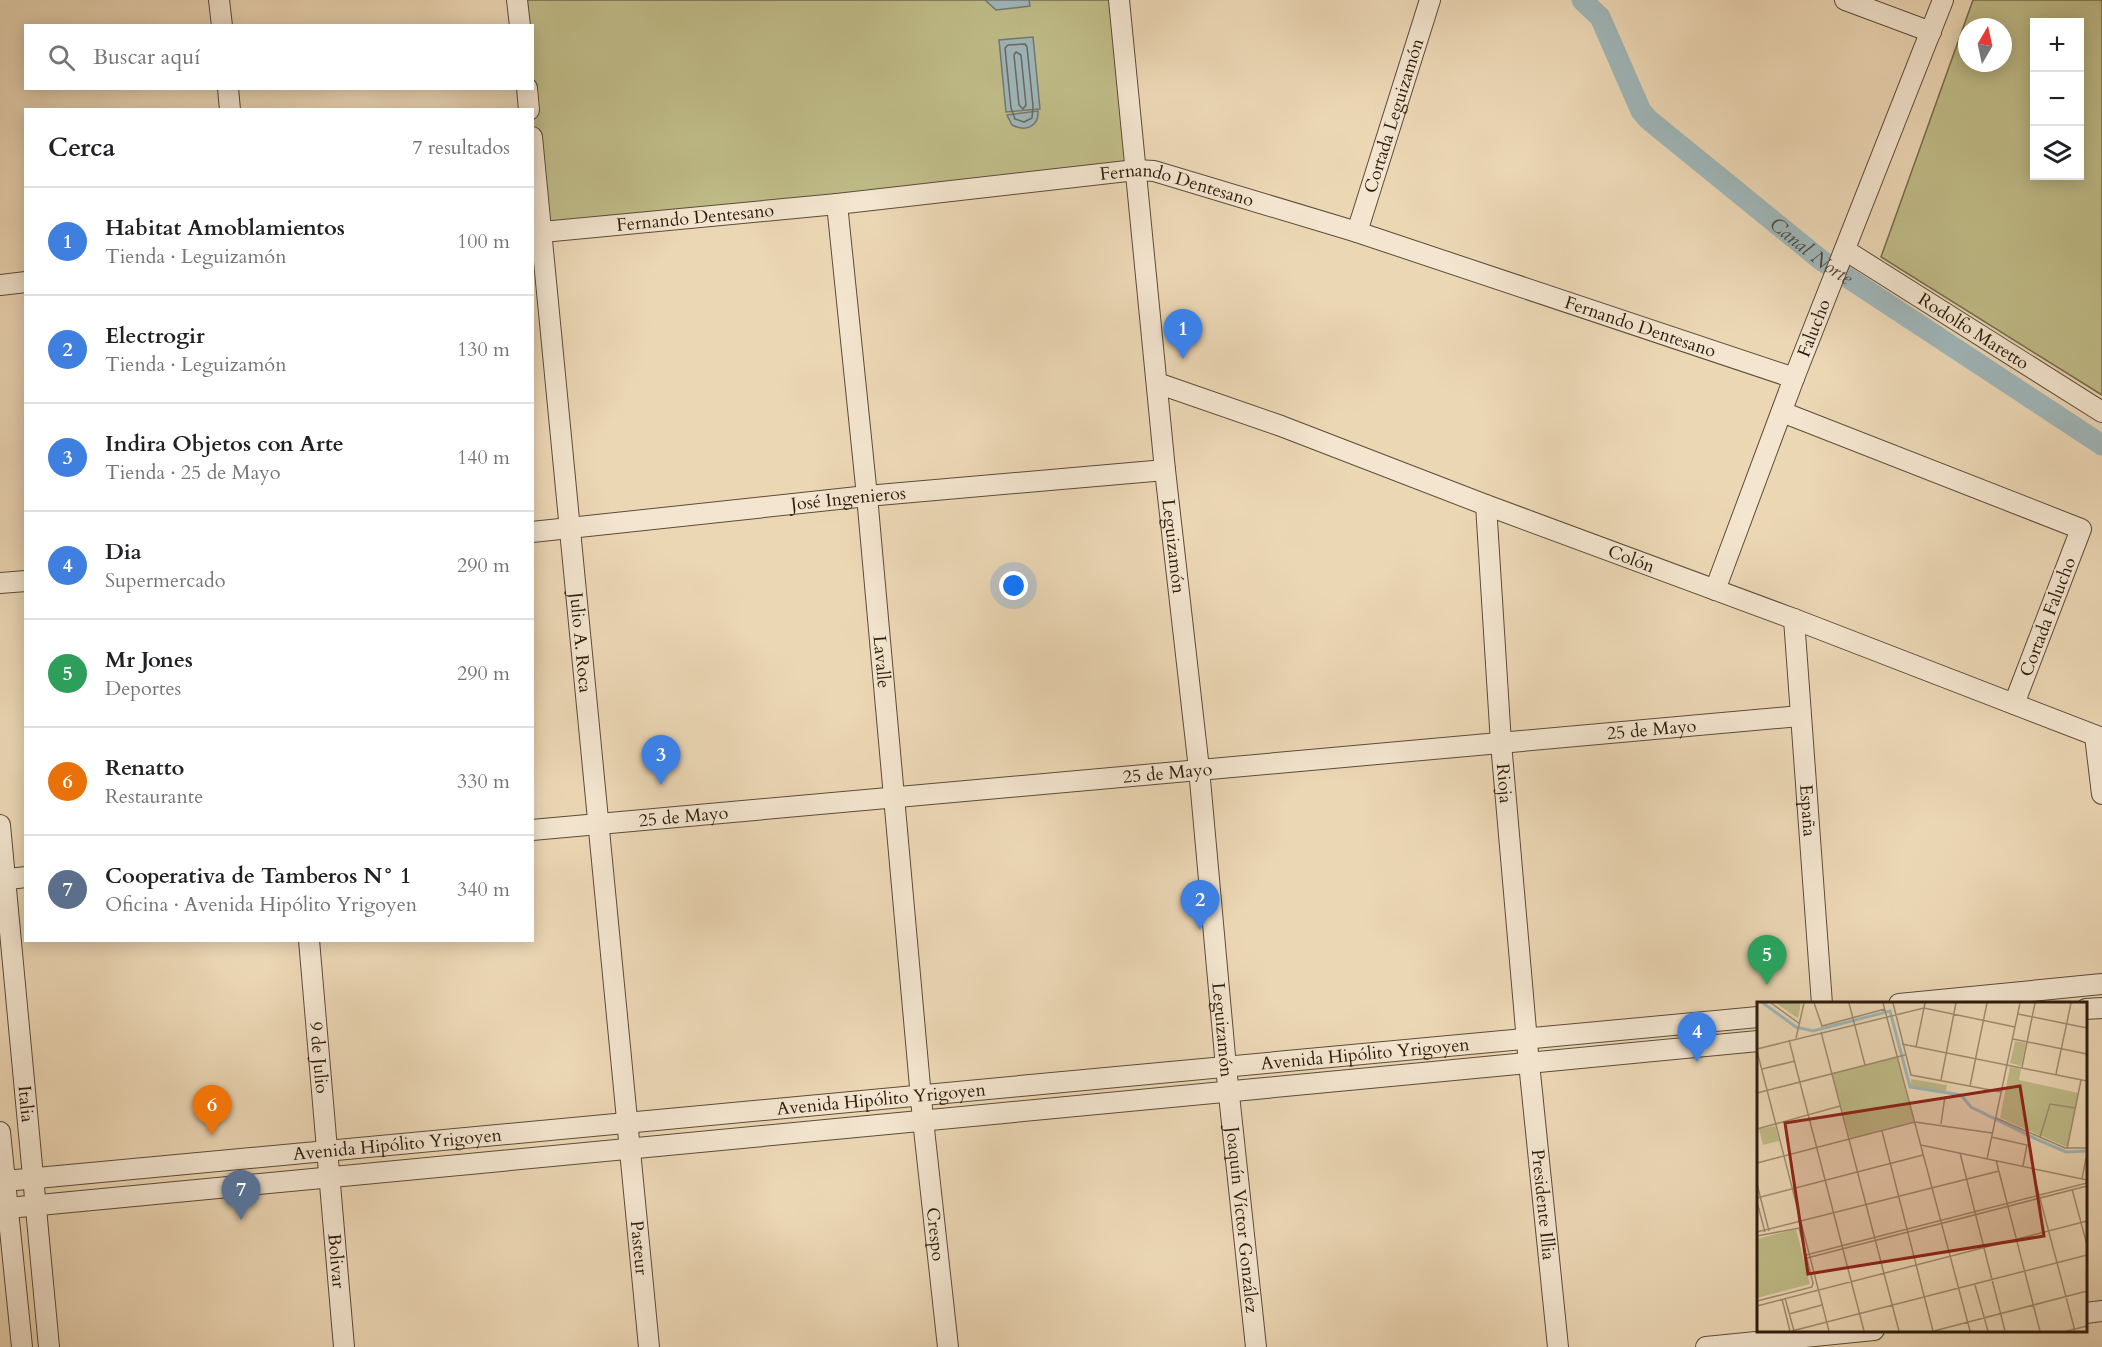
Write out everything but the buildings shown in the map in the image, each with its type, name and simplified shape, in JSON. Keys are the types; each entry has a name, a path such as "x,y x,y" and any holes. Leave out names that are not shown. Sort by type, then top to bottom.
{"street":[{"path":"219,0 222,24"},
{"path":"517,0 520,24"},
{"name":"Leguizamón","path":"1119,0 1165,470 1199,769 1230,1091"},
{"name":"Cortada Leguizamón","path":"1357,232 1430,0"},
{"path":"1845,0 1931,32"},
{"name":"Falucho","path":"1715,590 1794,378 1943,0"},
{"path":"228,90 230,108"},
{"path":"527,90 530,108"},
{"name":"Julio A. Roca","path":"534,168 538,233 630,1148"},
{"name":"Fernando Dentesano","path":"538,233 837,204 1136,170 1154,171 1357,232 1794,378"},
{"name":"Lavalle","path":"837,204 867,496 923,1120"},
{"name":"Rodolfo Maretto","path":"1845,250 2102,412"},
{"path":"0,285 24,282"},
{"name":"Colón","path":"1157,383 1281,426 1794,619 2099,737"},
{"name":"Cortada Falucho","path":"1782,412 2081,529 2014,704"},
{"name":"José Ingenieros","path":"534,532 867,496 1165,470"},
{"name":"Rioja","path":"1486,505 1501,743 1529,1063"},
{"path":"0,583 24,581"},
{"name":"España","path":"1794,619 1822,1002"},
{"name":"25 de Mayo","path":"534,830 1800,716"},
{"path":"2099,737 2102,794"},
{"name":"Italia","path":"0,825 3,879 50,1347"},
{"path":"3,879 24,877"},
{"name":"9 de Julio","path":"309,942 330,1176"},
{"path":"1919,1002 2102,984"},
{"path":"2087,1009 2102,1008"},
{"name":"Avenida Hipólito Yrigoyen","path":"5,1181 1757,1017"},
{"name":"Avenida Hipólito Yrigoyen","path":"8,1208 1757,1041"},
{"name":"Presidente Illia","path":"1529,1063 1558,1347"},
{"name":"Joaquín Víctor González","path":"1230,1091 1256,1347"},
{"name":"Crespo","path":"923,1120 948,1347"},
{"name":"Italia","path":"0,1132 22,1347"},
{"name":"Pasteur","path":"630,1148 649,1347"},
{"name":"Bolivar","path":"330,1176 344,1347"},
{"path":"2087,1313 2102,1311"},
{"path":"1706,1347 1855,1337"}],"shaded area":[{"path":"517,0 1119,0 1136,170 543,232 534,146 534,24 520,24"},
{"path":"1973,0 2102,0 2102,395 1881,257 1958,42 1958,72 2012,72 2012,18 1967,18"}],"water":[{"path":"985,0 1029,0 1030,6 996,10"},
{"path":"1033,37 1040,109 1006,112 999,40"},
{"path":"1038,111 1034,124 1026,128 1012,125 1007,115"}],"waterway":[{"name":"Canal Norte","path":"1582,0 1600,17 1641,111 1649,120 1821,260 2102,445"}],"place":[{"name":"Habitat Amoblamientos","path":"1183,359"},
{"name":"Indira Objetos con Arte","path":"661,785"},
{"name":"Electrogir","path":"1200,930"},
{"name":"Mr Jones","path":"1767,985"},
{"name":"Dia","path":"1697,1062"},
{"name":"Renatto","path":"212,1135"},
{"name":"Cooperativa de Tamberos N° 1","path":"241,1220"}]}
